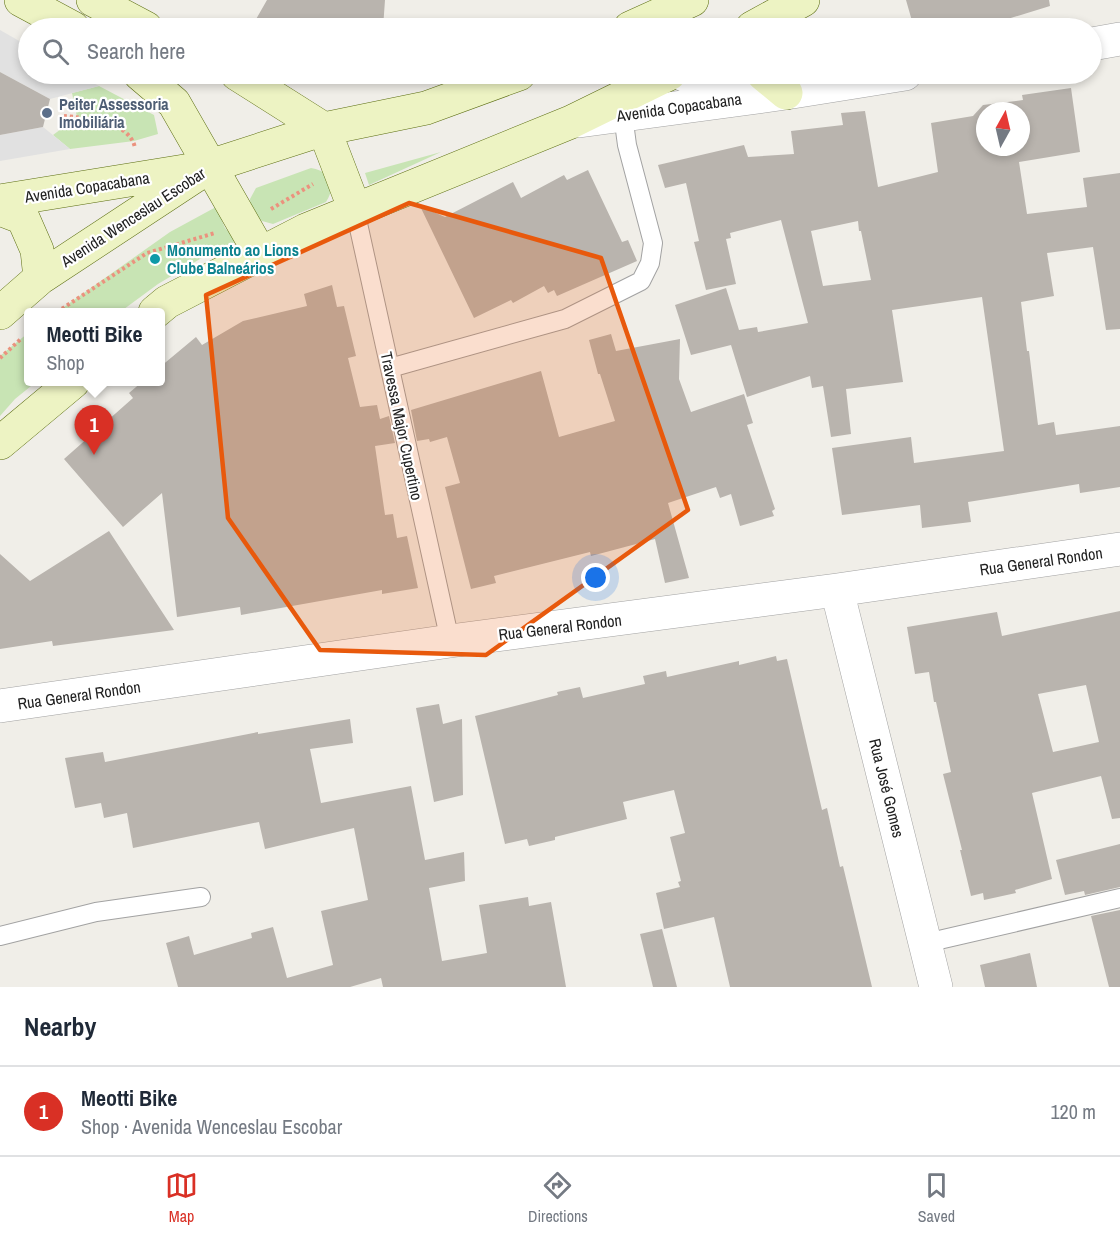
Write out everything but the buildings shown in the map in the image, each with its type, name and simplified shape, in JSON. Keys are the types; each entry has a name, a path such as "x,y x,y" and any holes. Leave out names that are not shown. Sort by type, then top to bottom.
{"main road":[{"path":"21,0 54,18"},
{"path":"93,0 121,18"},
{"path":"652,18 692,0"},
{"path":"771,18 804,0"},
{"path":"152,84 174,103 260,253"},
{"path":"253,84 324,129 355,210"},
{"name":"Avenida Wenceslau Escobar","path":"0,313 40,278 210,166 324,129 426,108 492,84"},
{"path":"160,308 167,302 306,230 571,122 649,84"},
{"name":"Avenida Copacabana","path":"0,201 210,166"},
{"name":"Avenida Copacabana","path":"0,209 23,218 37,250 40,278"},
{"path":"0,443 67,386"}],"street":[{"path":"1102,42 1120,39"},
{"name":"Avenida Copacabana","path":"709,84 717,87 760,84"},
{"name":"Avenida Copacabana","path":"571,122 623,115 770,84"},
{"name":"Rua General Rondon","path":"0,706 450,641 837,590 1120,549"},
{"name":"Rua José Gomes","path":"837,590 936,987"}],"lane":[{"path":"390,368 565,319 641,281 650,263 653,243 627,145 623,115"},
{"name":"Travessa Major Cupertino","path":"355,210 450,641"},
{"path":"0,936 96,912 201,897"},
{"path":"926,943 1120,898"}],"path":[{"path":"64,116 119,127 134,141 141,178"},
{"path":"63,308 147,253 244,225"},
{"path":"0,358 24,337"}],"highlighted area":[{"path":"409,203 601,258 688,510 486,655 320,650 228,518 206,295"}],"green space":[{"path":"99,86 154,115 158,134 134,141 70,149 53,135 77,117 72,93"},
{"path":"441,152 369,185 365,173"},
{"path":"311,168 323,172 330,180 331,190 326,202 273,224 262,221 251,212 250,199 256,188"},
{"path":"216,207 225,228 237,241 205,256 158,284 125,308 63,308 170,232"},
{"path":"24,336 24,386 31,386 15,399 0,416 0,356"}],"shaded area":[{"path":"0,30 18,40 18,82 0,72"},
{"path":"22,84 95,84 99,86 50,99"},
{"path":"43,127 70,149 0,161 0,135"}],"place":[{"name":"Peiter Assessoria Imobiliária","path":"47,113"},
{"name":"Monumento ao Lions Clube Balneários","path":"155,259"},
{"name":"Meotti Bike","path":"94,455"}]}
